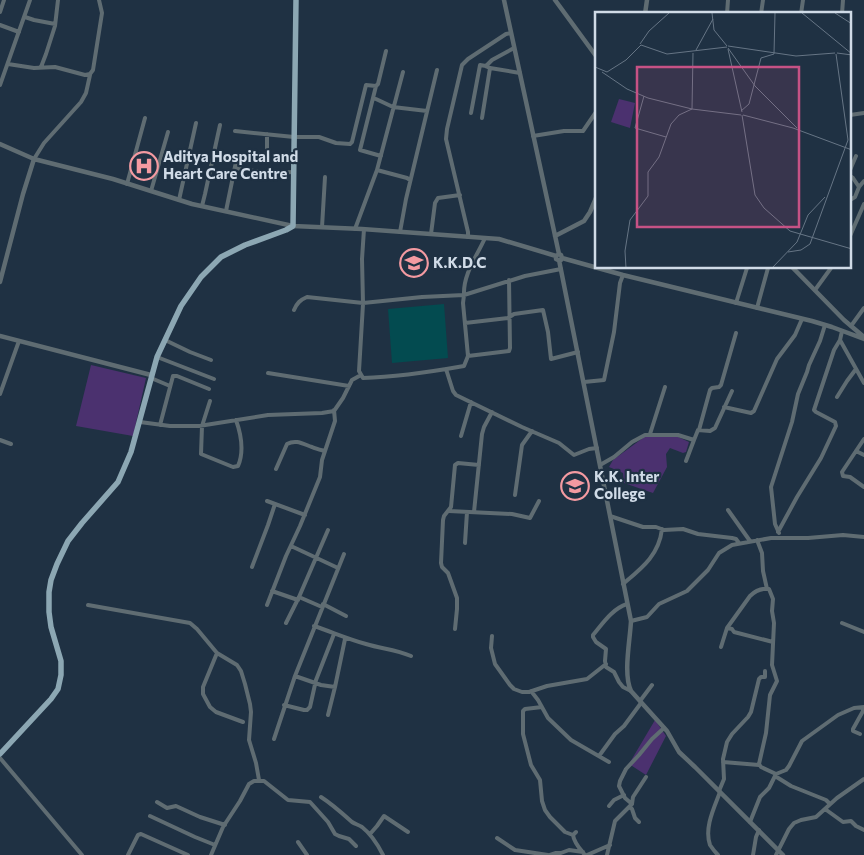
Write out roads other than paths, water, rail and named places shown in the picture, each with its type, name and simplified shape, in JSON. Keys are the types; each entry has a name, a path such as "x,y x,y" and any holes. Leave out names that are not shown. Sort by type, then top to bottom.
{"main road":[{"path":"0,754 51,699 58,688 61,675 60,662 49,612 51,580 68,541 118,482 131,452 156,357 180,306 201,277 222,257 245,245 293,226 296,0"}],"street":[{"path":"0,12 3,0"},
{"path":"0,85 30,0"},
{"path":"41,67 55,24 58,0"},
{"path":"0,282 34,158 81,102 86,93 90,74 93,70 102,13 99,0"},
{"path":"504,0 555,236 631,621 627,680 631,691"},
{"path":"555,0 595,55"},
{"path":"24,16 55,24"},
{"path":"0,25 19,32"},
{"path":"468,237 446,139 447,129 462,65 506,34 511,33"},
{"path":"486,66 514,48"},
{"path":"381,156 360,150 386,51"},
{"path":"8,64 27,67 55,67 84,75 90,74"},
{"path":"471,113 480,65 520,73"},
{"path":"482,118 490,68"},
{"path":"400,232 410,180 437,70"},
{"path":"355,229 377,170 403,72"},
{"path":"235,131 319,137 336,143 350,144 366,85 376,86"},
{"path":"376,99 394,107 426,111"},
{"path":"533,136 564,131 583,131 595,113"},
{"path":"127,184 145,118"},
{"path":"179,200 196,123"},
{"path":"202,206 220,125"},
{"path":"151,191 168,132"},
{"path":"226,211 237,157 268,154 267,134"},
{"path":"0,144 34,158 179,200 293,226 499,239 595,267"},
{"path":"852,165 856,156"},
{"path":"235,168 268,173 294,172"},
{"path":"377,170 410,180"},
{"path":"322,227 325,177"},
{"path":"852,177 859,187"},
{"path":"852,226 859,187 864,181"},
{"path":"431,234 436,200 438,198 460,195"},
{"path":"555,236 584,221 595,200"},
{"path":"364,229 360,371 362,378 383,378 464,366 468,356 463,303 465,282 484,238"},
{"path":"294,310 296,304 307,298 363,303 464,294 509,280 561,269"},
{"path":"602,269 825,325 864,338"},
{"path":"736,303 747,269"},
{"path":"757,308 768,269"},
{"path":"794,269 864,338"},
{"path":"815,290 829,269"},
{"path":"584,382 604,380 614,332 620,283 623,275"},
{"path":"468,356 509,351 509,280"},
{"path":"850,326 864,308"},
{"path":"465,323 543,310 551,359 578,352"},
{"path":"724,407 753,413 777,360 795,335 802,319"},
{"path":"781,537 775,524 770,492 771,487 792,422 798,394 825,325"},
{"path":"778,532 821,458 836,426 835,422 814,410 842,331"},
{"path":"686,460 697,432 700,430 710,390 721,385 736,332"},
{"path":"0,336 151,376 170,386"},
{"path":"0,394 19,340"},
{"path":"164,340 212,360"},
{"path":"840,340 864,383"},
{"path":"156,357 214,380"},
{"path":"446,369 456,395 560,443 574,455 580,451 597,448"},
{"path":"837,397 856,369"},
{"path":"0,372 7,375"},
{"path":"268,373 349,386"},
{"path":"140,422 170,426 202,426 268,415 322,413 334,410 343,398 352,380 361,375"},
{"path":"160,425 172,377 175,376 209,388"},
{"path":"650,434 665,387"},
{"path":"700,430 713,430 732,391"},
{"path":"210,401 202,426 201,454 237,467 240,464 242,452 236,420"},
{"path":"461,436 471,402"},
{"path":"267,605 320,477 325,451 333,432 334,410"},
{"path":"474,512 483,430 492,412"},
{"path":"515,495 522,445 532,431"},
{"path":"600,465 645,435 678,435 694,440"},
{"path":"864,439 842,470 844,476 852,478 864,487"},
{"path":"0,440 11,444"},
{"path":"276,469 286,444 289,442 299,442 325,451"},
{"path":"856,451 864,455"},
{"path":"455,629 457,598 448,573 442,567 441,562 443,520 452,504 455,465 458,463 479,465"},
{"path":"267,501 305,515"},
{"path":"449,511 512,514 530,518 539,501"},
{"path":"252,567 274,504"},
{"path":"728,510 750,541"},
{"path":"465,543 467,512"},
{"path":"610,516 643,527 683,529 700,534 732,538 736,539 739,543"},
{"path":"623,584 654,553 660,542 662,529"},
{"path":"286,623 328,530"},
{"path":"631,621 644,618 659,604 686,592 707,572 719,553 732,544 781,537 808,538 840,535 864,537"},
{"path":"757,540 762,553 767,589 771,592 773,599 772,665 777,681 770,695 766,733 759,765"},
{"path":"291,546 338,568"},
{"path":"274,739 295,676 344,554"},
{"path":"721,647 727,628 750,596 754,592 767,589"},
{"path":"272,591 322,606 346,616"},
{"path":"607,667 606,649 593,638 593,635 607,618 621,606 627,604"},
{"path":"88,605 190,623 217,653 237,665 243,677 251,708 249,740 259,780"},
{"path":"842,623 864,632"},
{"path":"314,626 345,638 376,647 396,650 411,656"},
{"path":"727,628 732,629 733,632 773,642"},
{"path":"284,706 308,709 311,704 315,683 334,634"},
{"path":"492,636 491,648 495,664 510,685 522,692 587,679 607,667"},
{"path":"328,715 345,638"},
{"path":"217,653 203,687 203,694 210,707 214,710 243,722"},
{"path":"607,667 614,672 623,687 631,691 664,728 678,752 759,830 777,853 783,855"},
{"path":"718,855 711,845 709,827 724,779 723,756 732,734 750,715 759,679 760,677 765,677 766,672"},
{"path":"295,676 324,686 335,687"},
{"path":"598,756 615,734 624,726 652,685"},
{"path":"531,691 548,718 571,740 609,762"},
{"path":"542,707 524,710 522,715 523,738 531,765 540,780 542,801 546,812 565,832 574,834 574,840 585,854"},
{"path":"750,822 760,797 769,788 776,775 788,769 803,739 841,713 854,708 864,708"},
{"path":"860,734 853,729 864,708"},
{"path":"639,822 635,818 619,783 626,769 664,728"},
{"path":"0,758 82,855"},
{"path":"723,762 759,765 790,786 826,800 830,804"},
{"path":"607,855 615,821 630,806 632,798 646,777"},
{"path":"777,853 794,823 816,817 837,798 864,779"},
{"path":"211,855 225,824 249,784 252,781 259,780 264,780 288,800 310,802 324,817 335,834 349,839 356,846"},
{"path":"609,806 614,800 624,795"},
{"path":"321,797 352,823 361,826 370,834 383,855"},
{"path":"157,802 166,808 176,806 197,816 225,824"},
{"path":"825,809 843,822 851,821 864,830"},
{"path":"150,816 215,845"},
{"path":"370,834 384,816 408,832"},
{"path":"753,855 759,830"},
{"path":"128,855 138,834 141,834 188,855"},
{"path":"497,838 515,850 549,855 569,850 585,854 610,845"},
{"path":"298,842 307,855"}],"place":[{"name":"Aditya Hospital and Heart Care Centre","path":"144,166"},
{"name":"K.K.D.C","path":"414,263"},
{"name":"K.K. Inter College","path":"575,486"}]}
